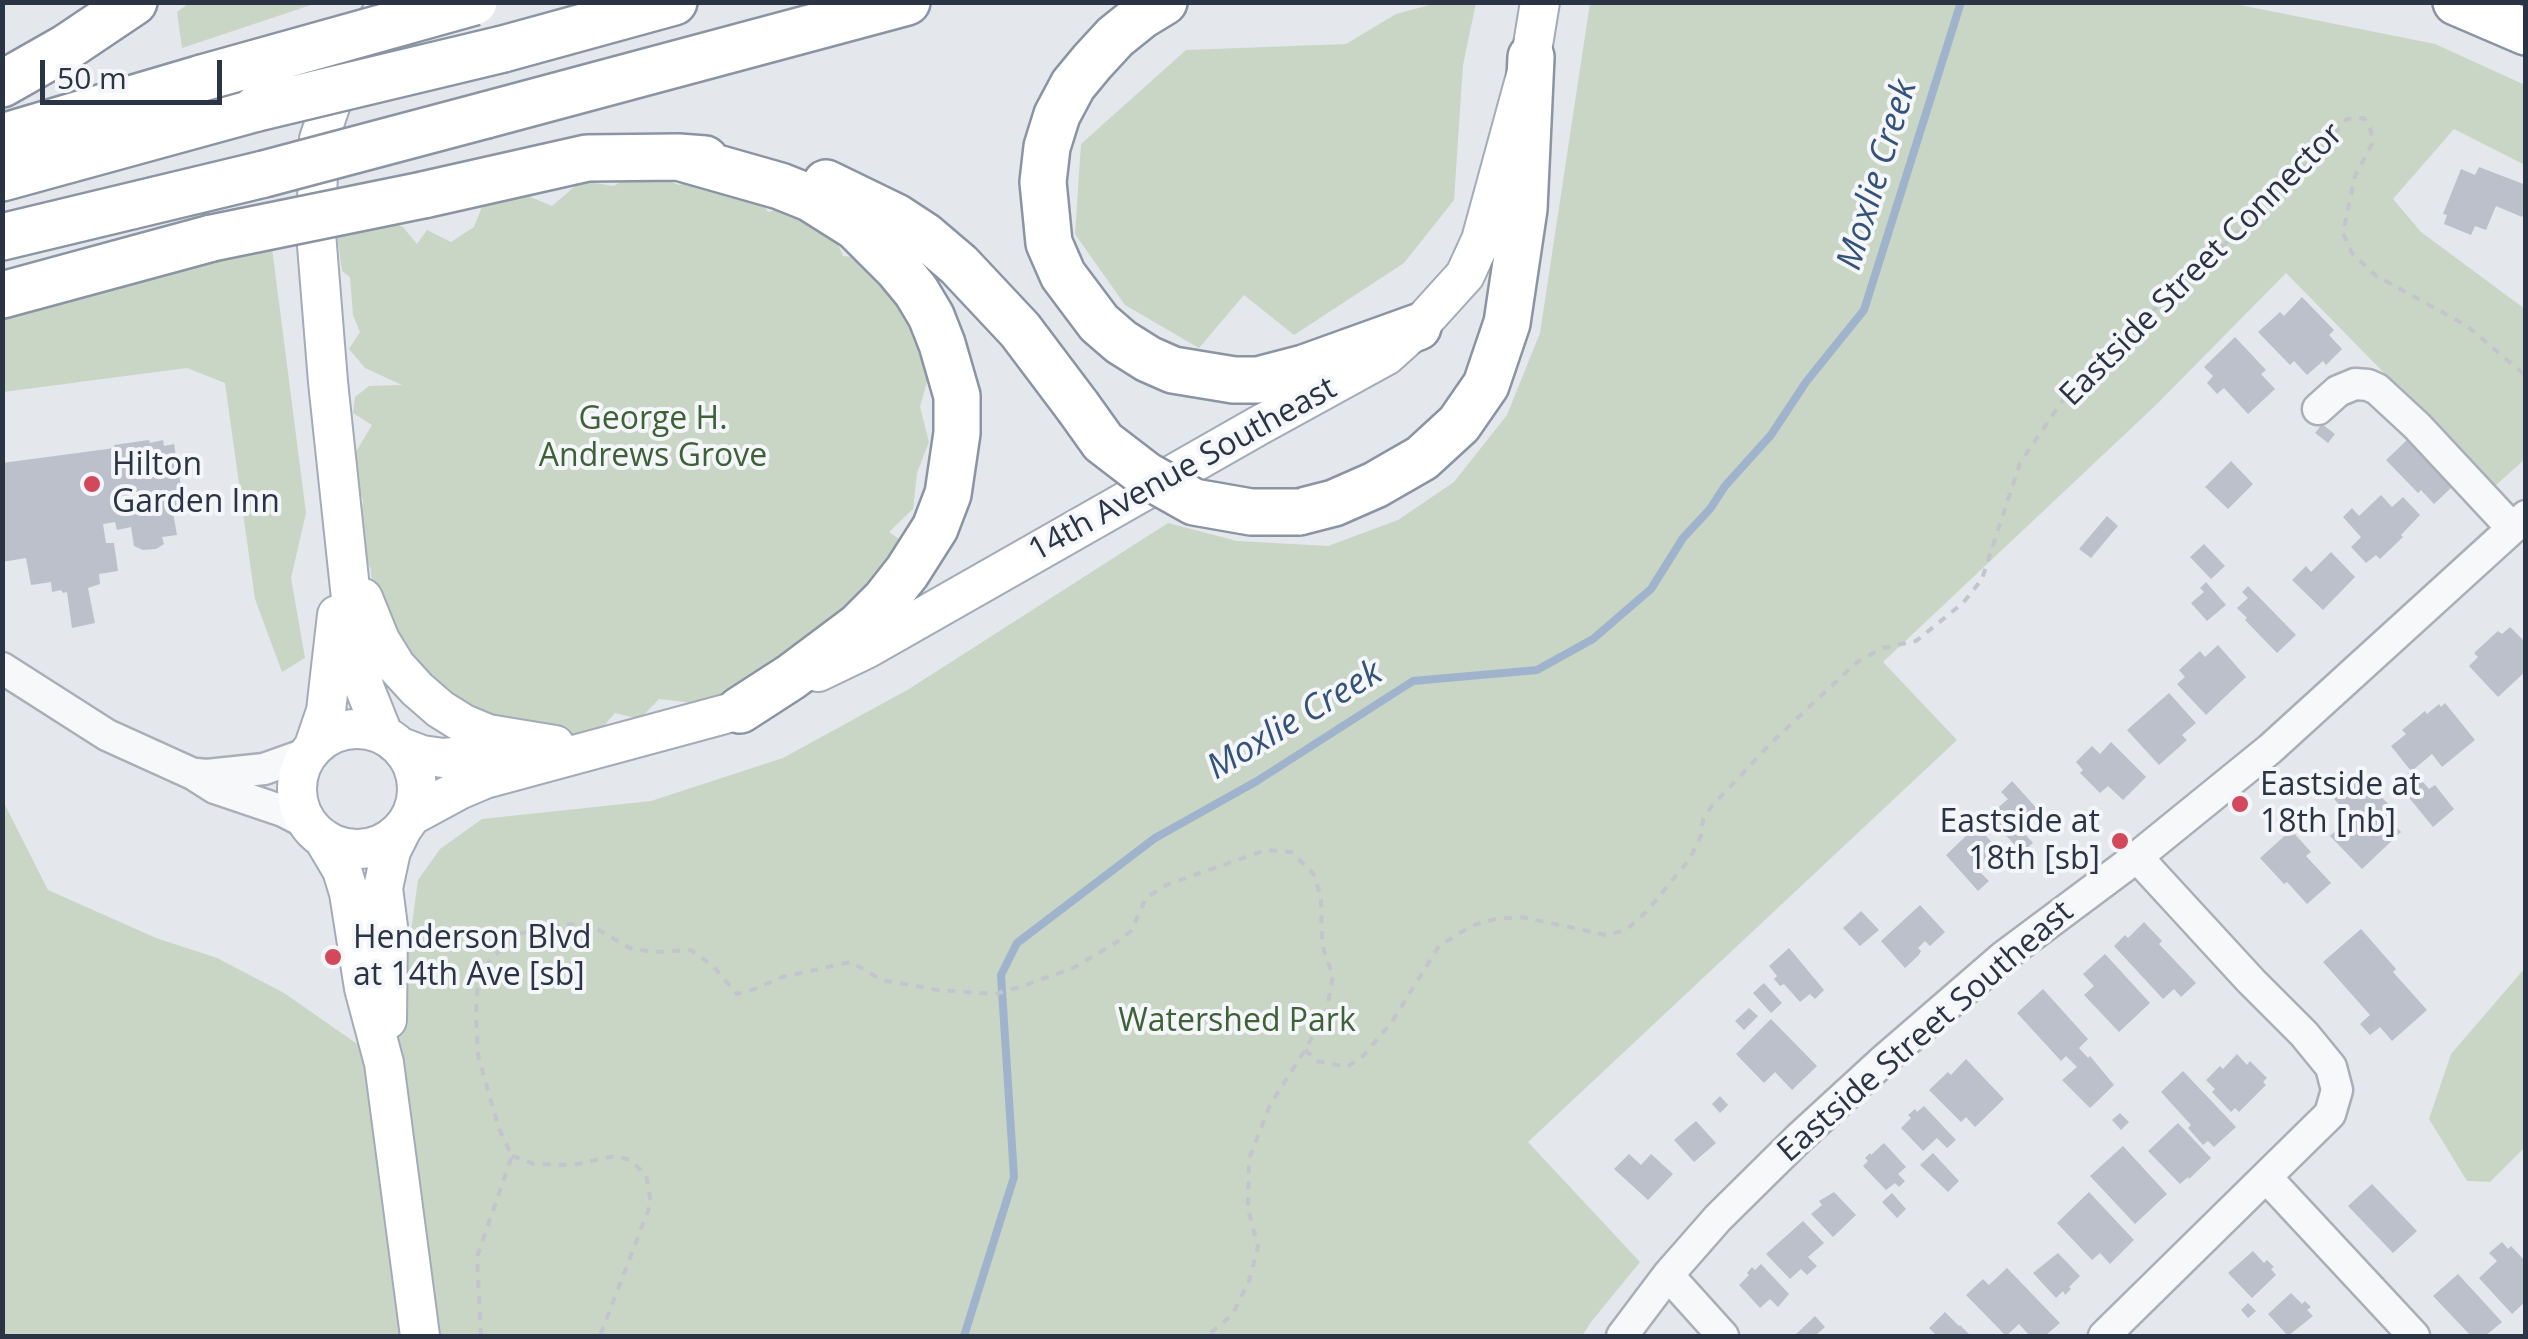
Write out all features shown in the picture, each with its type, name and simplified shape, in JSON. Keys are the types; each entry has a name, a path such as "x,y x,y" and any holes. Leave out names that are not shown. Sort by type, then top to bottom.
{"highway":[{"path":"2,84 68,47 134,2"},
{"path":"2,137 474,2"},
{"path":"2,178 257,108 674,2"},
{"path":"2,237 264,174 907,2"},
{"path":"1164,2 1115,37 1092,62 1057,114 1047,147 1043,182 1049,243 1062,275 1099,323 1120,342 1173,370 1234,380 1258,380 1304,368 1418,327"},
{"path":"2456,2 2526,32"},
{"path":"2,296 212,238 587,158 678,157 750,162 819,180 896,217 925,236 1020,330 1103,442 1146,476 1194,502 1251,512 1299,512 1362,491 1422,458 1458,424 1486,385 1507,324 1524,208 1530,57"},
{"path":"678,157 780,186 810,198 856,227 897,268 931,316 957,396 957,433 948,494 935,528 915,561 859,626 791,678 740,710"}],"main road":[{"path":"384,1063 388,956 383,888 391,851 416,798 416,780 411,762 392,741 364,689 358,664 316,233 319,140 339,80 388,2"},
{"name":"14th Avenue Southeast","path":"406,822 485,779 740,710 868,648 1387,355 1465,275 1481,240 1530,57 1540,2"},
{"path":"346,543 380,640 418,690 440,709 488,734 556,745"},
{"path":"312,750 328,699 346,543"},
{"path":"392,741 366,729 347,729 329,735 304,759 297,792 300,809 342,870 349,894 364,988 384,1063 420,1336"},
{"name":"14th Avenue Southeast","path":"392,741 422,755 444,758 618,742"},
{"path":"316,831 338,846 356,849 389,840 406,822"}],"street":[{"path":"2318,409 2338,390 2354,384 2377,389 2519,522"},
{"name":"Eastside Street Southeast","path":"1622,1336 1718,1218 1885,1059 2003,957 2137,857 2270,749 2519,522"},
{"path":"2,668 107,735 215,788 283,811 316,831"},
{"path":"192,774 207,776 264,769 312,750"},
{"path":"2104,1336 2330,1114 2337,1090 2331,1066 2304,1034 2137,857"},
{"path":"2266,1178 2414,1336"},
{"path":"1668,1276 1723,1336"}],"path":[{"name":"Eastside Street Connector","path":"1305,1050 1318,1062 1347,1067 1363,1056 1392,1023 1439,946 1472,926 1522,916 1606,934 1626,930 1646,912 1688,860 1711,807 1771,743 1856,662 1883,648 1916,641 1963,603 1982,579 2020,463 2063,400 2117,344 2255,216 2347,119 2364,118 2373,142 2356,176 2343,233 2352,253 2376,275 2467,326 2526,376"},
{"path":"600,1336 651,1202 646,1175 630,1160 615,1156 573,1165 534,1164 512,1156 498,1129 478,1055 476,1015 478,976 518,934 562,924 590,925 630,948 653,952 691,950 737,994 782,976 850,962 882,980 994,994 1073,968 1117,942 1131,930 1146,898 1166,885 1266,850 1292,852 1313,873 1321,897 1322,945 1333,976 1327,1009 1270,1105 1250,1159 1248,1209 1258,1246 1249,1281 1232,1315 1208,1336"},
{"path":"481,1336 477,1257 512,1156"}],"green space":[{"path":"189,3 317,3 182,48 177,12"},
{"path":"1437,3 1476,3 1463,65 1454,200 1404,263 1294,335 1244,295 1199,348 1125,305 1075,234 1081,144 1186,50 1346,44 1396,14"},
{"name":"Watershed Park","path":"1590,3 2230,3 2435,44 2525,85 2525,165 2454,129 2393,199 2421,232 2525,309 2525,459 2495,486 2286,273 2157,404 1883,662 1957,740 1528,1142 1640,1262 1582,1336 3,1336 2,799 48,890 156,938 217,958 284,993 383,1062 388,942 410,939 418,880 440,849 482,819 651,801 783,758 909,689 1168,523 1237,541 1328,546 1398,520 1454,482 1507,415 1540,333"},
{"name":"George H. Andrews Grove","path":"639,170 679,185 718,175 755,192 768,212 792,206 808,226 832,230 843,256 854,257 896,295 928,378 920,407 929,442 917,473 913,509 889,532 899,539 890,588 713,705 659,699 640,719 615,713 596,735 569,737 506,724 428,692 372,598 371,570 359,543 363,500 348,465 372,425 353,413 355,397 369,386 402,385 365,368 349,349 360,332 353,315 350,277 342,271 337,235 387,221 403,227 417,244 427,230 451,242 474,227 485,199 523,194 552,206 581,181 614,186"},
{"path":"272,248 306,513 291,578 305,658 282,672 255,599 225,383 187,368 3,392 2,320"},
{"path":"2525,968 2525,1147 2490,1182 2467,1181 2429,1119 2451,1054"}],"building":[{"path":"2479,167 2526,185 2526,209 2522,217 2496,206 2486,230 2475,226 2471,235 2444,224 2447,215 2443,214 2461,169 2475,175"},
{"path":"2302,297 2334,330 2329,335 2342,349 2326,365 2323,361 2307,375 2294,361 2290,365 2258,332 2280,312 2284,316"},
{"path":"2235,337 2266,370 2261,374 2275,389 2248,414 2224,388 2217,394 2207,383 2213,376 2204,367"},
{"path":"2322,424 2335,434 2328,443 2315,433"},
{"name":"Hilton Garden Inn","path":"163,440 164,446 174,444 184,505 172,507 177,535 162,537 164,544 156,549 143,550 134,546 131,527 117,530 115,522 103,524 106,543 114,543 118,571 99,574 100,584 88,588 95,623 72,628 67,592 52,592 51,582 31,585 26,558 2,562 2,463"},
{"path":"2407,440 2452,487 2434,504 2386,460"},
{"path":"2231,461 2253,484 2228,509 2205,487"},
{"path":"2381,495 2392,507 2403,497 2420,515 2380,559 2376,555 2366,563 2351,547 2361,537 2343,517 2352,508 2359,516"},
{"path":"2107,516 2118,526 2091,558 2079,549"},
{"path":"2204,544 2225,566 2211,579 2190,557"},
{"path":"2331,552 2355,577 2323,610 2292,580 2306,566 2311,572"},
{"path":"2206,582 2226,605 2207,621 2191,603 2204,592 2200,588"},
{"path":"2248,586 2296,635 2277,653 2237,608 2248,598 2242,592"},
{"path":"2510,627 2526,643 2526,671 2498,697 2469,666 2478,657 2474,653 2498,631 2502,634"},
{"path":"2218,645 2246,677 2206,715 2177,684 2185,677 2179,670 2200,651 2205,657"},
{"path":"2169,693 2196,723 2182,735 2187,740 2159,765 2127,730"},
{"path":"2445,703 2475,740 2442,767 2432,754 2413,770 2429,789 2435,785 2454,809 2433,827 2397,783 2411,771 2391,746 2406,734 2402,730 2425,711 2427,714"},
{"path":"2111,742 2146,777 2123,800 2108,786 2100,793 2080,773 2083,770 2076,762 2092,746 2100,754"},
{"path":"2345,773 2353,781 2360,775 2396,812 2389,819 2401,832 2362,869 2330,836 2350,817 2334,799 2342,791 2334,783"},
{"path":"2012,781 2040,812 2023,826 2033,843 2022,853 1988,816 2008,799 2001,792"},
{"path":"1970,824 1978,827 1998,849 1981,865 1984,869 1980,872 1989,881 1978,891 1946,855 1967,835 1963,831"},
{"path":"2291,830 2311,852 2306,856 2331,883 2307,904 2260,858"},
{"path":"1920,905 1945,932 1930,946 1925,941 1918,948 1919,955 1905,968 1881,941"},
{"path":"1861,911 1879,930 1860,946 1843,928"},
{"path":"2144,922 2196,983 2181,997 2174,989 2163,999 2114,946"},
{"path":"2361,929 2427,1010 2392,1041 2380,1027 2370,1035 2360,1024 2370,1015 2323,962"},
{"path":"1789,948 1824,990 1815,999 1810,994 1800,1002 1774,979 1777,976 1769,966"},
{"path":"2105,954 2150,1003 2119,1032 2084,995 2094,986 2083,974"},
{"path":"1764,983 1782,1003 1771,1013 1753,993"},
{"path":"2043,989 2088,1039 2079,1048 2114,1085 2090,1108 2062,1080 2077,1067 2066,1056 2061,1061 2017,1013"},
{"path":"1749,1008 1758,1016 1744,1030 1735,1021"},
{"path":"1771,1019 1817,1066 1792,1090 1775,1072 1764,1083 1736,1054"},
{"path":"2237,1054 2267,1078 2263,1082 2266,1085 2239,1112 2235,1108 2231,1112 2206,1080"},
{"path":"1966,1059 2004,1099 1975,1127 1966,1117 1961,1122 1929,1090"},
{"path":"2183,1071 2236,1127 2214,1147 2208,1141 2203,1145 2188,1128 2191,1125 2161,1092"},
{"path":"1720,1096 1728,1105 1720,1113 1712,1104"},
{"path":"1924,1106 1956,1140 1947,1148 1937,1138 1923,1151 1901,1128 1911,1118 1908,1115"},
{"path":"2120,1113 2129,1122 2121,1130 2112,1120"},
{"path":"1696,1121 1716,1143 1694,1162 1674,1140"},
{"path":"2178,1123 2211,1158 2180,1184 2148,1151"},
{"path":"1884,1143 1906,1167 1898,1174 1905,1181 1886,1190 1863,1166 1868,1161 1865,1158"},
{"path":"2123,1146 2167,1194 2135,1224 2090,1176"},
{"path":"1933,1153 1959,1181 1948,1192 1920,1165"},
{"path":"1629,1154 1641,1165 1651,1154 1673,1174 1648,1200 1614,1169"},
{"path":"2372,1184 2417,1231 2393,1253 2348,1206"},
{"path":"1834,1192 1856,1215 1833,1237 1811,1214 1822,1205 1819,1201"},
{"path":"2089,1192 2134,1240 2110,1264 2100,1253 2092,1260 2057,1223"},
{"path":"1892,1193 1906,1209 1897,1218 1882,1202"},
{"path":"1803,1221 1824,1243 1808,1257 1817,1266 1807,1275 1801,1269 1790,1279 1766,1254"},
{"path":"2502,1242 2526,1262 2526,1301 2512,1314 2479,1278 2497,1261 2489,1253"},
{"path":"2253,1251 2274,1267 2271,1269 2276,1275 2252,1298 2228,1273"},
{"path":"2058,1253 2080,1276 2065,1295 2063,1291 2056,1298 2033,1273"},
{"path":"1761,1264 1789,1294 1778,1307 1770,1299 1760,1308 1739,1285 1752,1267 1755,1270"},
{"path":"2007,1268 2060,1323 2045,1336 2030,1336 2019,1324 2006,1336 1966,1295 1983,1279 1989,1285"},
{"path":"2458,1274 2502,1322 2485,1336 2471,1336 2433,1296"},
{"path":"2291,1293 2311,1307 2307,1310 2313,1316 2288,1336 2268,1314"},
{"path":"2248,1303 2256,1311 2248,1318 2241,1310"},
{"path":"1945,1312 1971,1336 1937,1336 1929,1328"},
{"path":"1815,1316 1825,1327 1815,1336 1794,1336"}],"waterway":[{"name":"Moxlie Creek","path":"964,1336 1014,1177 1001,975 1017,943 1155,838 1257,781 1413,681 1537,670 1593,639 1651,589 1683,538 1771,435 1806,382 1864,310 1961,2"}],"place":[{"name":"Hilton Garden Inn","path":"92,484"},
{"name":"Eastside at 18th [nb]","path":"2240,804"},
{"name":"Eastside at 18th [sb]","path":"2120,841"},
{"name":"Henderson Blvd at 14th Ave [sb]","path":"333,957"}]}
